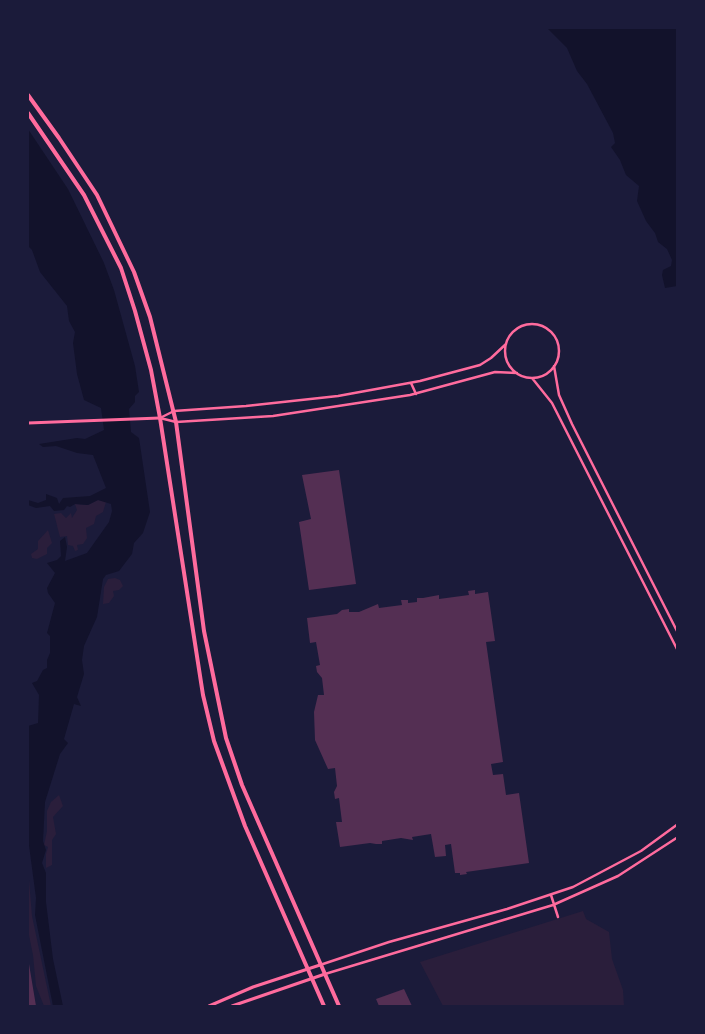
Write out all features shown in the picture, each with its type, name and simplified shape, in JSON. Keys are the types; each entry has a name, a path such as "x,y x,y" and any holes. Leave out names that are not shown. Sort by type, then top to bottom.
{"main road":[{"path":"28,95 78,165 118,236 134,272 150,317 176,422 204,631 226,738 242,785 339,1006"},
{"path":"28,113 84,195 121,268 142,332 160,418 203,695 214,741 245,826 324,1006"}],"street":[{"path":"28,424 160,418 176,422 273,416 416,394 483,375 502,372 517,373 532,378 544,375 554,366 558,358 558,344 554,336 544,327 535,324 521,327 513,332 506,344 480,365 411,382 310,399 174,411 160,418"},
{"path":"506,344 508,362 517,373"},
{"path":"554,366 560,395 572,424 678,633"},
{"path":"532,378 552,403 678,651"},
{"path":"411,382 416,394"},
{"path":"209,1006 253,987 320,964 551,895 612,868 641,851 678,824"},
{"path":"232,1006 325,974 554,905 618,876 678,837"},
{"path":"551,895 558,917"}],"shaded area":[{"path":"547,28 677,28 677,286 665,288 662,275 663,270 671,266 672,260 667,249 658,242 637,201 639,186 626,175 620,160 611,147 615,143 613,133 587,84 577,71 567,48"},
{"path":"28,129 68,189 104,263 114,290 135,366 139,392 135,396 135,402 129,409 131,432 139,438 150,512 143,533 134,543 132,554 119,571 106,575 103,579 97,617 84,646 82,660 84,674 77,697 81,706 74,704 64,739 68,743 60,754 45,802 43,841 46,850 42,863 46,873 46,902 53,959 63,1006 53,1006 35,915 36,898 28,838 28,726 38,723 39,695 32,683 37,681 43,670 47,668 47,660 50,653 50,636 47,633 55,603 47,588 55,573 47,563 57,560 61,556 60,541 65,537 67,547 65,561 87,553 109,522 112,511 111,504 98,500 88,505 75,504 70,507 67,506 64,510 54,511 50,506 36,508 28,505 28,500 38,503 46,500 46,494 57,498 59,504 63,498 90,496 106,488 93,455 77,453 56,446 43,447 39,444 77,438 85,439 104,430 101,408 84,400 77,374 73,343 75,332 69,321 67,306 40,272 32,250 28,246"},
{"path":"98,500 106,502 103,512 96,516 94,524 86,528 87,538 83,544 77,545 78,550 75,551 73,546 68,545 67,536 60,537 54,514 61,513 66,518 71,513 72,518 77,510 75,504 88,505"},
{"path":"48,530 52,543 47,548 47,554 37,559 32,558 31,554 38,549 38,541"},
{"path":"115,578 120,580 123,586 119,590 113,591 114,596 109,603 103,604 104,587 108,579"},
{"path":"59,795 63,806 53,817 56,834 52,840 52,865 46,868 48,847 44,845 47,831 47,811 51,802"},
{"path":"28,868 32,916 51,1006 44,1006 36,986 28,930"},
{"path":"583,911 586,919 609,932 612,959 623,990 624,1006 443,1006 420,962"}],"building":[{"path":"339,470 356,584 309,590 299,522 311,519 302,475"},
{"path":"475,590 475,594 488,592 495,641 486,642 503,762 491,764 493,775 503,774 506,795 519,793 529,863 466,872 467,874 460,875 460,873 455,873 451,844 445,845 446,856 435,857 431,834 412,837 413,840 401,838 382,841 382,844 370,843 340,847 336,822 342,822 339,798 335,799 334,792 337,786 335,768 328,769 315,740 314,712 318,695 324,695 322,678 317,672 316,666 320,665 316,642 310,643 307,618 337,614 342,610 349,609 349,612 359,612 378,604 379,608 402,605 401,600 408,600 408,603 417,602 417,598 439,595 439,599 469,595 468,591"},
{"path":"29,964 36,1006 28,1006"},
{"path":"404,989 412,1006 379,1006 376,999"}]}
